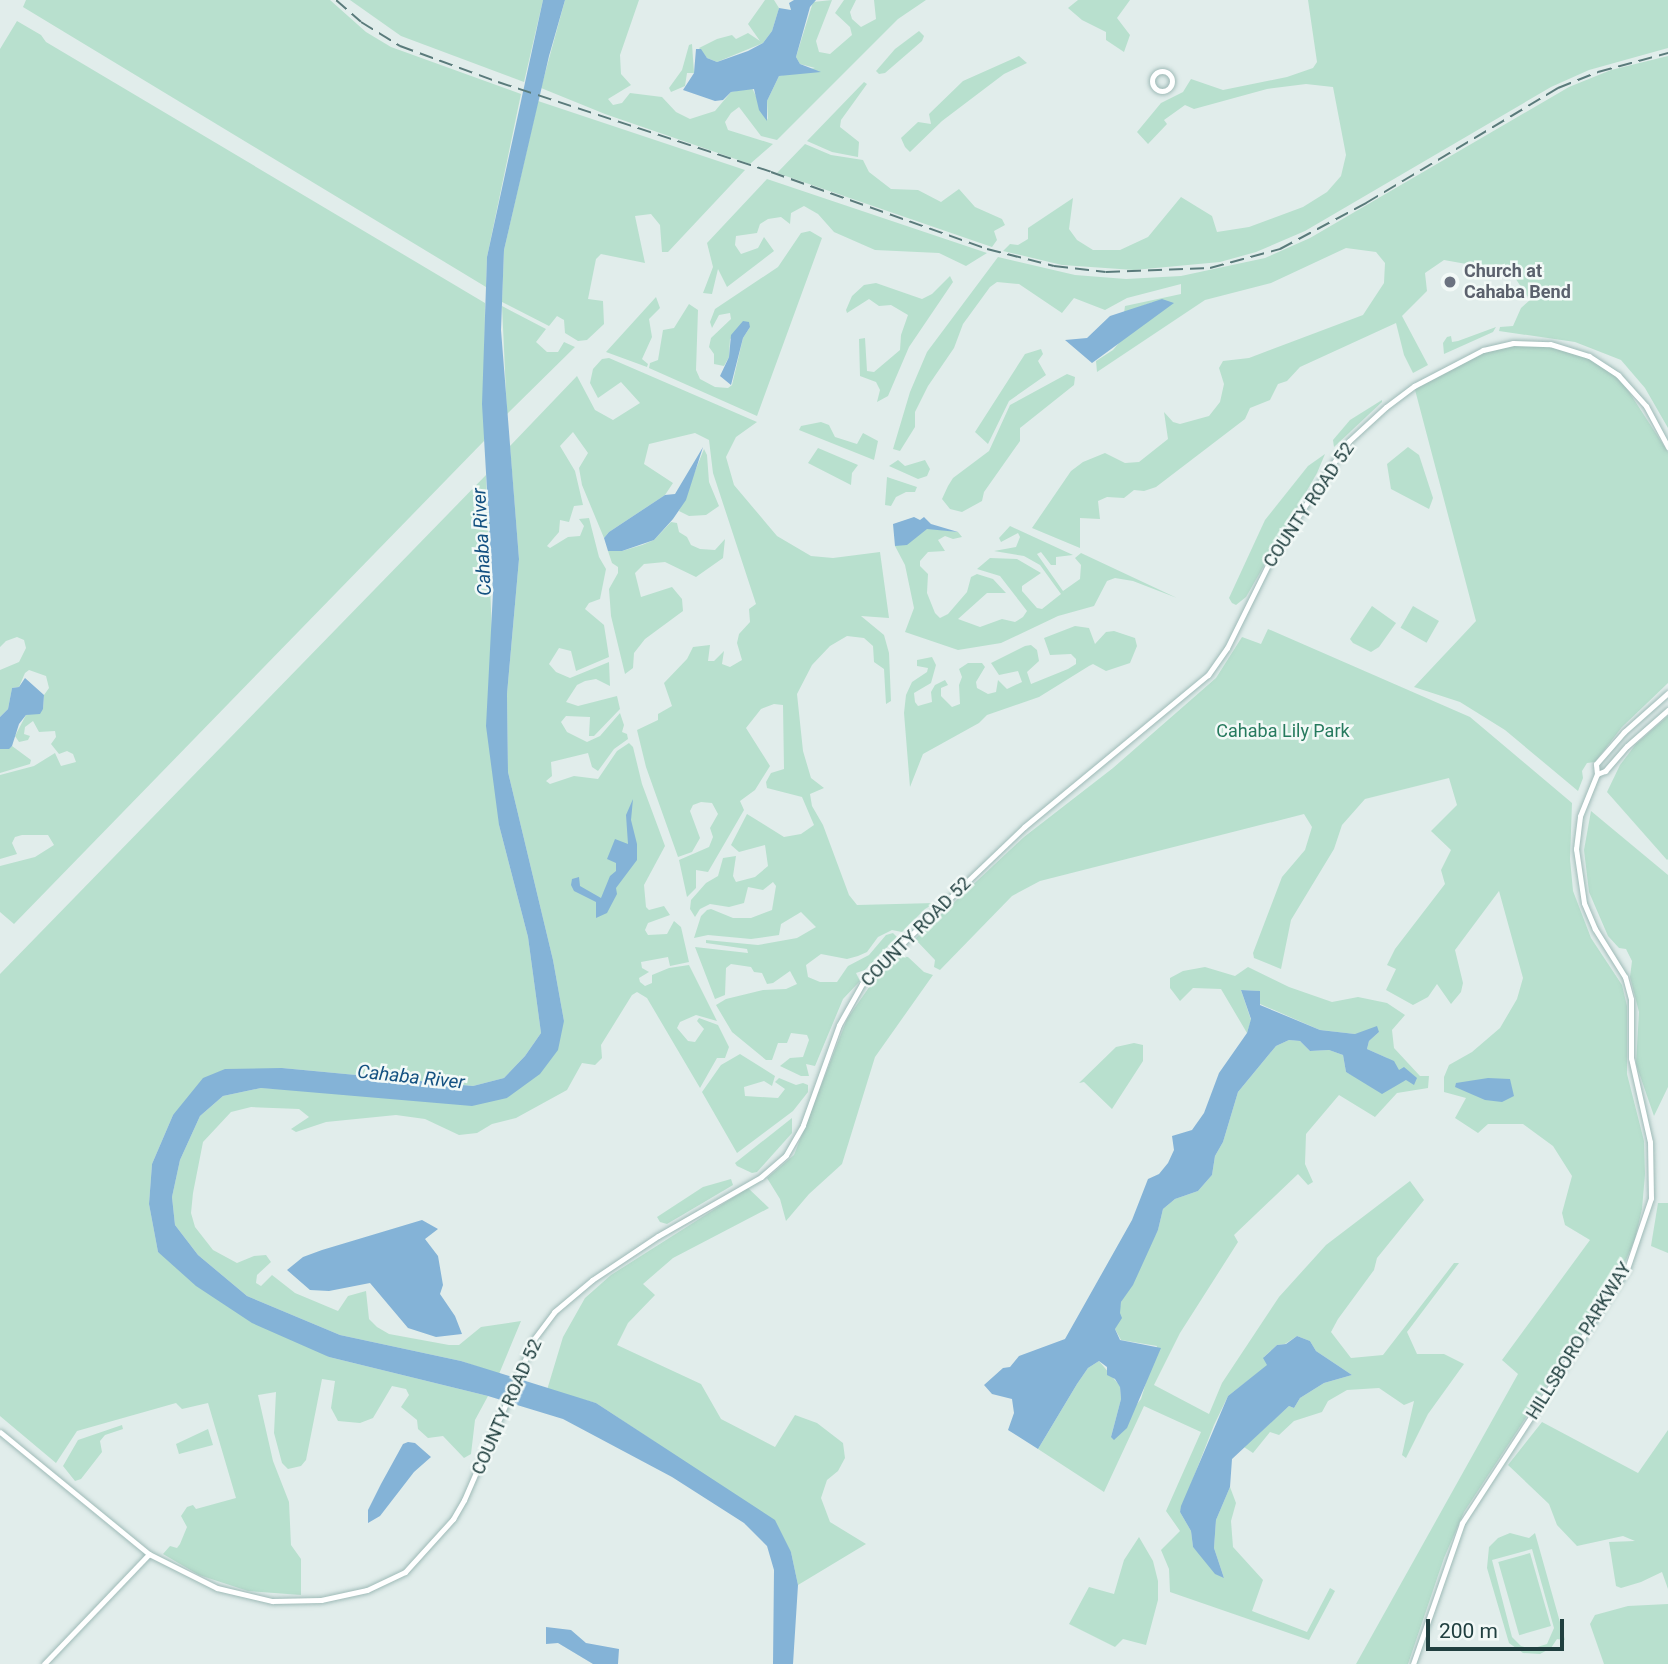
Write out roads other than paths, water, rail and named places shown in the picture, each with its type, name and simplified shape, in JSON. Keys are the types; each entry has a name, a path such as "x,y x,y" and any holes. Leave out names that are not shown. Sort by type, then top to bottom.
{"main road":[{"name":"COUNTY ROAD 52","path":"0,1432 149,1554 204,1583 256,1598 290,1602 321,1600 367,1590 405,1572 453,1519 478,1475 498,1419 534,1339 554,1312 592,1280 658,1236 761,1177 786,1155 803,1125 839,1024 863,985 886,958 1024,827 1208,675 1227,648 1273,555 1335,459 1360,430 1394,401 1443,369 1489,347 1529,342 1560,346 1598,360 1629,384 1646,407 1668,447"},
{"name":"HILLSBORO PARKWAY","path":"1415,1664 1462,1523 1627,1269 1651,1198 1650,1142 1631,1058 1633,1014 1629,990 1619,966 1591,921 1577,871 1579,823 1587,793 1597,774 1596,764 1668,693"},
{"name":"HILLSBORO PARKWAY","path":"1597,774 1605,771 1627,746 1668,710"},
{"path":"44,1664 149,1554"}],"water":[{"path":"543,0 565,0 549,56 504,250 501,330 519,559 507,694 508,772 553,960 564,1021 558,1050 540,1074 507,1098 472,1106 261,1088 223,1096 200,1116 180,1160 172,1197 175,1225 198,1255 247,1296 340,1335 461,1361 596,1403 775,1520 791,1552 798,1585 793,1664 773,1664 774,1570 767,1546 744,1523 672,1477 563,1419 488,1396 329,1357 252,1323 196,1286 158,1252 149,1204 152,1164 173,1115 203,1078 225,1069 282,1068 473,1086 504,1078 525,1056 541,1033 528,937 499,825 486,726 493,592 482,404 487,257"},
{"path":"794,0 816,0 810,7 796,57 800,64 821,72 779,76 767,101 767,121 759,110 754,89 731,92 723,100 715,101 683,90 694,73 696,49 701,49 707,58 717,62 748,51 763,43 772,31 779,8 791,10 789,3"},
{"path":"1162,299 1174,303 1092,363 1065,340 1087,338 1110,316"},
{"path":"743,321 749,322 750,327 743,338 731,385 720,376 729,357 731,335"},
{"path":"703,447 686,500 654,540 622,551 608,551 604,538 609,532 665,495 675,494"},
{"path":"914,517 920,520 924,517 931,524 958,532 927,529 907,545 895,546 893,524"},
{"path":"25,678 44,695 43,709 40,714 26,715 19,724 12,746 9,749 0,749 0,717 8,709 12,688 19,687"},
{"path":"633,799 631,820 637,844 637,860 616,888 617,894 607,913 596,918 596,902 574,891 572,879 579,877 580,886 601,898 610,876 616,871 616,863 607,859 615,839 628,844 626,815"},
{"path":"1241,990 1260,991 1260,1005 1320,1030 1355,1034 1377,1026 1379,1032 1369,1041 1367,1049 1394,1061 1399,1070 1404,1067 1417,1078 1414,1085 1406,1080 1382,1094 1346,1072 1343,1055 1329,1050 1310,1051 1300,1041 1289,1040 1276,1046 1238,1092 1223,1142 1215,1156 1212,1175 1198,1191 1175,1199 1163,1209 1158,1230 1133,1285 1121,1302 1122,1318 1115,1329 1120,1340 1161,1348 1127,1428 1114,1440 1111,1437 1121,1399 1120,1387 1115,1379 1107,1375 1107,1367 1099,1361 1088,1368 1038,1449 1008,1430 1014,1413 1012,1399 992,1394 984,1385 1003,1368 1010,1367 1019,1356 1065,1339 1132,1220 1148,1179 1159,1174 1168,1163 1174,1150 1172,1136 1192,1130 1204,1113 1219,1073 1247,1033 1251,1019"},
{"path":"1488,1078 1510,1079 1514,1096 1502,1102 1485,1100 1455,1087 1456,1083"},
{"path":"422,1220 438,1229 425,1239 438,1256 443,1285 440,1294 455,1316 462,1334 436,1337 408,1328 370,1283 329,1291 310,1290 287,1270 303,1257"},
{"path":"1297,1336 1310,1341 1316,1351 1352,1375 1324,1383 1300,1398 1294,1408 1289,1406 1232,1459 1230,1487 1216,1520 1214,1548 1224,1578 1215,1574 1193,1547 1191,1531 1180,1512 1181,1506 1228,1396 1267,1365 1263,1358 1277,1345 1286,1344"},
{"path":"415,1443 431,1457 414,1472 380,1516 368,1523 368,1510 403,1444"},
{"path":"546,1627 571,1630 586,1643 619,1649 618,1664 593,1664 558,1643 546,1644"}],"railway":[{"path":"336,0 361,22 400,46 498,82 771,172 987,249 1054,266 1106,272 1210,268 1280,249 1366,203 1558,88 1598,72 1668,53"}],"place":[{"name":"Church at Cahaba Bend","path":"1450,282"}],"water label":[{"name":"Cahaba River","path":"482,542"},
{"name":"Cahaba River","path":"411,1077"}],"park label":[{"name":"Cahaba Lily Park","path":"1283,731"}]}
